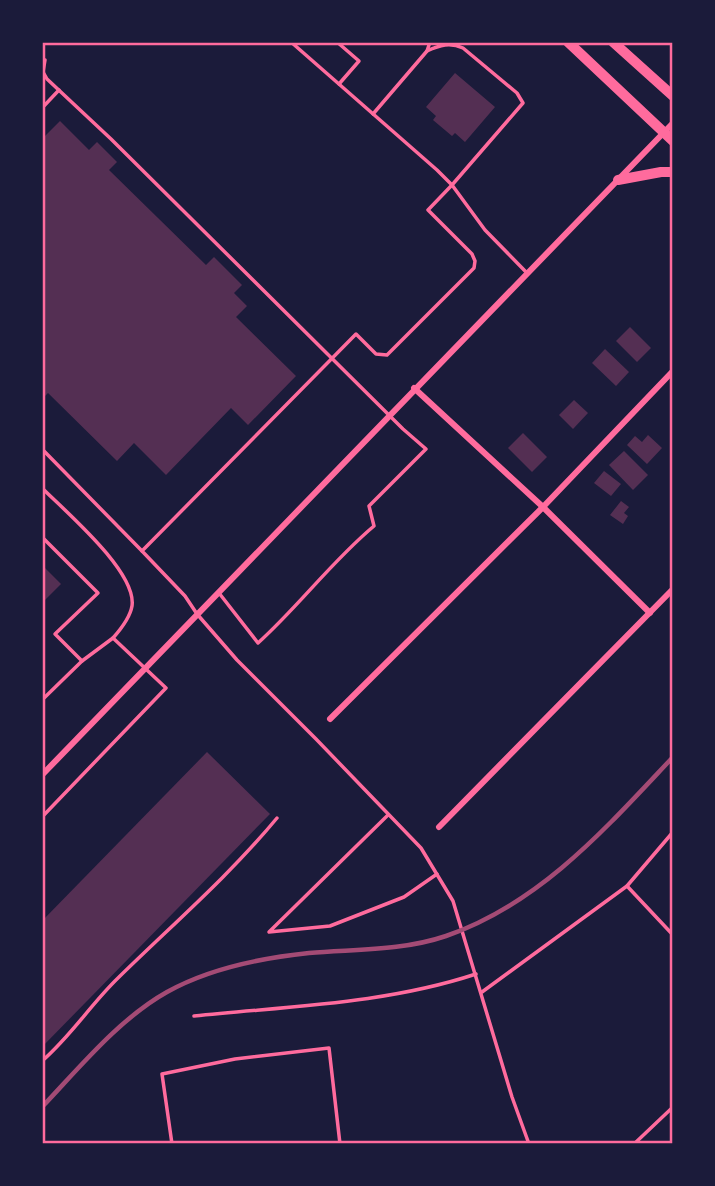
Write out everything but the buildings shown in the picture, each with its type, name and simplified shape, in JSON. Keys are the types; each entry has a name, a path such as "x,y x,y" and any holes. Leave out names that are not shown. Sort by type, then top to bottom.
{"highway":[{"path":"568,42 673,141"},
{"path":"613,42 673,96"},
{"path":"618,180 673,172"}],"street":[{"path":"42,775 673,123"},
{"path":"330,719 543,507 673,370"},
{"path":"414,388 543,507 650,613"},
{"path":"439,827 673,589"}],"lane":[{"path":"291,42 452,185 485,230 527,273"},
{"path":"337,42 359,61 339,84"},
{"path":"373,114 427,51 430,42"},
{"path":"142,551 356,334 376,354 387,355 472,271 475,261 472,254 428,210 523,103 517,93 455,45 444,44 427,51"},
{"path":"42,63 45,61 43,72 47,79 426,449 369,506 374,526 346,550 295,607 258,643 218,592"},
{"path":"42,108 59,90"},
{"path":"42,449 185,596 237,660 421,848 453,901 512,1097 529,1144"},
{"path":"42,488 103,548 124,576 131,592 132,606 126,622 113,638 82,661 42,700"},
{"path":"42,537 98,593 55,634 82,661"},
{"path":"42,817 166,688 113,638"},
{"path":"388,815 269,932 330,926 404,897 437,874"},
{"path":"42,1061 63,1043 116,981 189,911 277,818"},
{"path":"482,992 627,886 673,832"},
{"path":"627,886 673,935"},
{"path":"194,1016 370,1000 446,984 476,974"},
{"path":"172,1144 162,1074 236,1059 329,1048 340,1144"},
{"path":"634,1144 673,1107"}],"railway":[{"path":"42,1107 116,1030 149,1003 201,976 236,965 273,958 395,947 429,941 480,922 542,884 570,861 673,757"}]}
